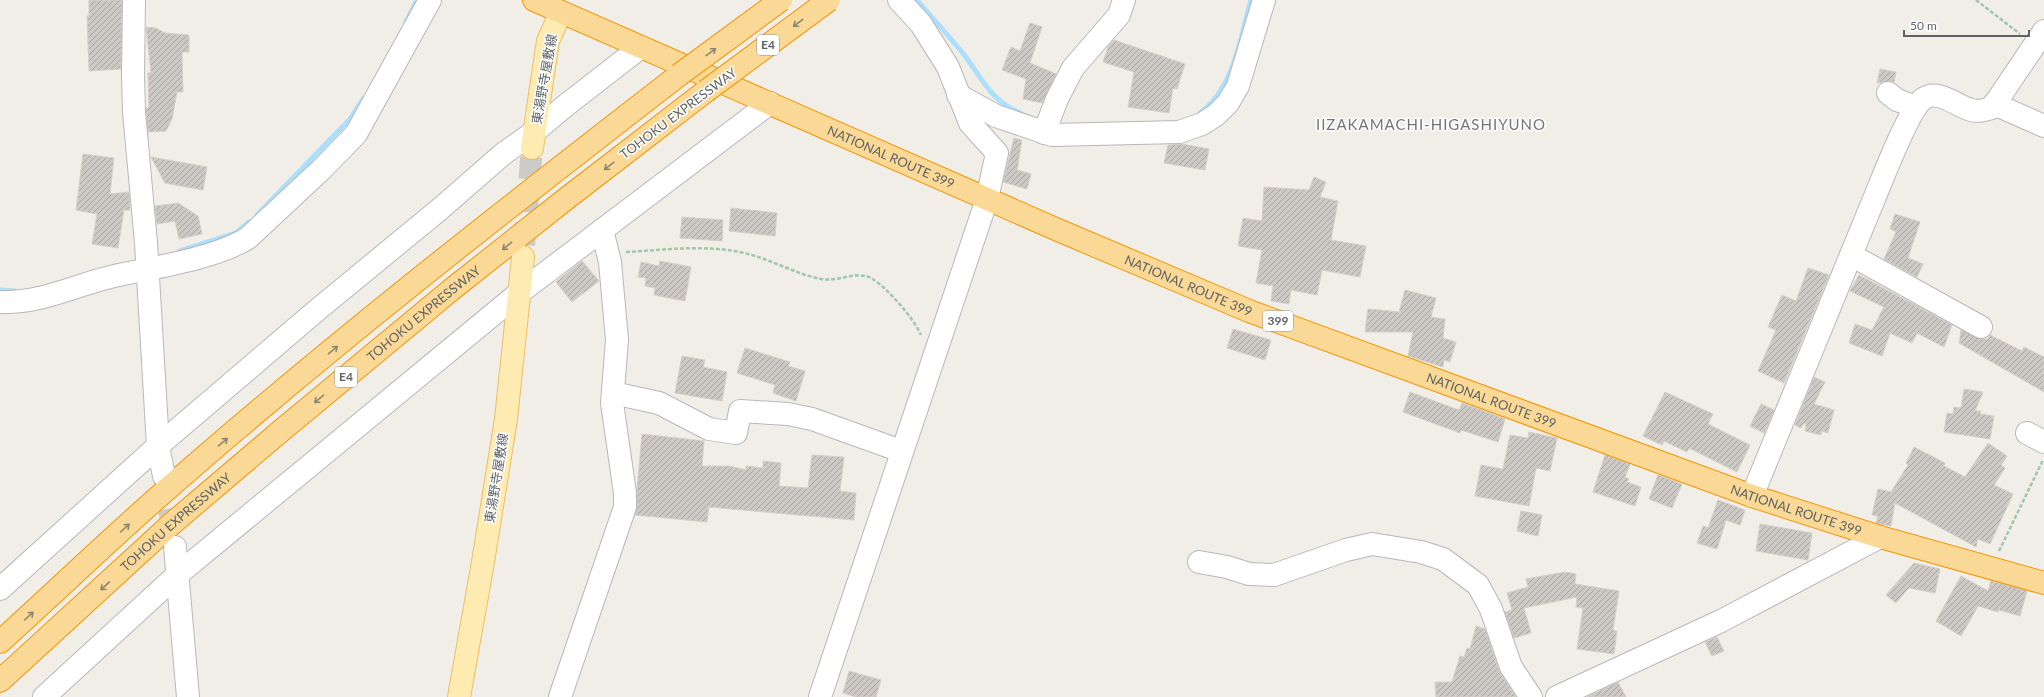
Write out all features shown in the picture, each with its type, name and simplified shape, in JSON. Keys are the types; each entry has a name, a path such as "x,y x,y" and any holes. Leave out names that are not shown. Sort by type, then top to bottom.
{"highway":[{"name":"NATIONAL ROUTE 399","path":"534,0 641,48 1249,311 1752,496 1880,537 2044,583"},
{"name":"E4","path":"0,642 157,498 272,400 431,269 679,75 781,0"},
{"name":"TOHOKU EXPRESSWAY","path":"0,681 168,527 282,430 481,266 706,91 829,0"}],"main road":[{"name":"東湯野寺屋敷線","path":"533,140 548,42 561,12"},
{"name":"東湯野寺屋敷線","path":"459,697 483,562 504,426 523,257"}],"street":[{"path":"134,0 134,112 146,243 146,267 158,446 164,476"},
{"path":"0,302 38,298 146,267 237,245 248,238 322,169 356,134 430,0"},
{"path":"820,697 901,451 987,198 997,153 970,123 948,67 921,24 899,0"},
{"path":"1047,125 1073,68 1119,15 1124,0"},
{"path":"958,95 996,116 1047,125 1074,135 1179,132 1202,124 1228,103 1238,86 1264,0"},
{"path":"1752,496 1851,255 1898,144 1916,107 1922,99 1929,96 1938,95 1971,110 1981,111 1992,108 2040,38"},
{"path":"0,589 158,446 316,311 440,209 503,154 533,140 565,106 641,48"},
{"path":"1888,93 1897,100 1916,107"},
{"path":"44,697 177,575 519,293 770,103"},
{"path":"1994,104 2044,126"},
{"path":"560,697 625,507 625,494 613,410 613,393 618,340 608,253 602,230"},
{"path":"1851,255 1981,328"},
{"path":"613,393 659,403 709,429 736,433 740,411 788,414 812,419 901,451"},
{"path":"1557,697 1721,621 1880,537"},
{"path":"1199,562 1227,566 1248,574 1274,575 1346,550 1372,544 1421,552 1443,559 1478,585 1491,609 1511,667 1531,697"},
{"path":"175,547 188,697"}],"path":[{"path":"1976,0 2040,38"},
{"path":"608,253 704,248 743,253 774,262 802,274 821,279 833,280 846,277 867,276 901,305 919,331 932,362"},
{"path":"1991,568 2044,458"}],"building":[{"path":"89,0 122,0 121,69 89,71 87,16 89,16"},
{"path":"1030,23 1042,27 1030,63 1056,74 1042,103 1023,99 1026,79 1002,70 1011,47 1020,51"},
{"path":"146,27 156,28 165,33 189,35 189,52 182,52 183,92 177,92 172,119 166,131 148,132 146,108 149,108 148,73 151,72"},
{"path":"1114,40 1185,64 1177,89 1173,88 1169,113 1128,107 1134,72 1103,62 1108,47"},
{"path":"1880,69 1896,72 1894,82 1889,81 1877,83"},
{"path":"1014,138 1022,140 1017,170 1031,174 1027,189 1003,182"},
{"path":"1182,144 1209,149 1205,170 1164,163 1168,145"},
{"path":"83,154 114,158 110,194 129,192 130,210 124,210 118,248 92,244 97,214 76,210"},
{"path":"151,157 207,167 203,190 165,183"},
{"path":"1314,177 1326,182 1320,197 1338,201 1331,240 1366,246 1360,277 1322,270 1317,295 1291,290 1289,304 1271,301 1273,286 1256,283 1262,250 1238,246 1243,218 1262,221 1264,187 1309,190"},
{"path":"178,203 198,216 202,234 179,239 175,221 157,224 155,206"},
{"path":"731,208 777,213 775,236 729,231"},
{"path":"1895,214 1920,222 1908,258 1923,264 1917,277 1884,259 1896,232 1890,229"},
{"path":"682,217 723,220 722,241 680,238"},
{"path":"582,261 599,281 572,302 556,282"},
{"path":"660,261 691,267 685,301 654,295 655,288 645,286 646,278 638,277 641,262 659,266"},
{"path":"1808,268 1829,275 1784,383 1758,371 1776,330 1768,327 1782,295 1796,301"},
{"path":"1859,275 1952,325 1944,347 1917,333 1912,343 1890,333 1882,356 1849,343 1855,324 1872,330 1884,307 1850,291"},
{"path":"1405,290 1436,298 1431,317 1445,319 1443,338 1456,342 1450,362 1444,360 1443,367 1408,356 1413,332 1365,332 1368,309 1399,312"},
{"path":"1233,329 1271,340 1265,360 1227,348"},
{"path":"1961,330 1981,339 1988,339 1990,335 2022,351 2024,347 2044,357 2044,392 1959,343"},
{"path":"745,348 790,362 788,366 805,371 796,401 773,393 775,385 737,373"},
{"path":"682,356 705,360 703,367 727,372 722,401 675,393"},
{"path":"1814,377 1825,382 1814,404 1834,410 1828,433 1822,431 1821,435 1805,431 1806,424 1804,423 1801,428 1795,425"},
{"path":"1964,389 1983,392 1975,411 1981,411 1980,414 1994,416 1990,439 1944,432 1947,413 1953,414 1954,407 1961,408"},
{"path":"1410,392 1459,410 1462,403 1505,419 1498,442 1461,430 1460,433 1403,412"},
{"path":"1665,392 1713,414 1708,424 1750,445 1737,472 1689,448 1687,452 1664,441 1662,445 1643,436"},
{"path":"1761,404 1774,410 1764,433 1750,426"},
{"path":"1529,432 1557,438 1550,471 1536,468 1529,506 1475,496 1481,465 1503,469 1510,435 1528,438"},
{"path":"642,434 704,441 702,466 729,466 746,470 746,466 763,468 763,461 781,463 779,486 808,488 812,455 844,457 840,491 856,493 854,520 709,507 707,522 635,515 637,507 637,489"},
{"path":"1988,443 2007,456 2001,465 2005,468 1994,485 2013,494 1990,544 1978,539 1976,547 1895,503 1891,526 1876,523 1878,516 1872,515 1878,489 1891,492 1908,465 1906,463 1914,447 1945,463 1944,466 1965,477"},
{"path":"1605,455 1630,464 1625,477 1629,479 1627,482 1641,487 1635,506 1593,492"},
{"path":"1658,475 1682,484 1672,508 1649,499"},
{"path":"1718,500 1745,510 1740,525 1726,520 1717,549 1697,543 1703,526 1708,528"},
{"path":"1521,511 1542,515 1538,536 1517,531"},
{"path":"1760,524 1812,533 1808,560 1756,551"},
{"path":"1914,563 1940,569 1935,593 1909,588 1896,603 1886,595"},
{"path":"1565,572 1576,574 1575,584 1619,591 1613,630 1617,631 1614,654 1577,649 1583,608 1576,607 1577,597 1524,608 1531,633 1514,638 1505,612 1512,610 1507,593 1528,587 1526,579"},
{"path":"1961,576 1988,591 1991,581 2027,591 2020,616 1999,610 1998,612 1978,606 1961,636 1936,621"},
{"path":"1476,626 1485,629 1499,671 1516,697 1436,697 1435,682 1452,682 1460,656 1464,657 1467,648 1470,649"},
{"path":"1717,637 1724,651 1712,656 1705,642"},
{"path":"849,671 881,680 876,697 856,697 843,693"},
{"path":"1618,682 1626,697 1587,697"}],"waterway":[{"path":"406,22 417,0"},
{"path":"917,0 959,49 995,96 1002,103 1022,114"},
{"path":"1200,113 1212,103 1221,91 1228,77 1239,46 1251,0"},
{"path":"257,215 350,119 363,99"},
{"path":"180,251 236,233 249,222"},
{"path":"0,290 15,291"}],"tunnel":[{"path":"524,245 532,148"},
{"path":"164,476 174,540"}],"district":[{"name":"IIZAKAMACHI-HIGASHIYUNO","path":"1431,125"}]}
